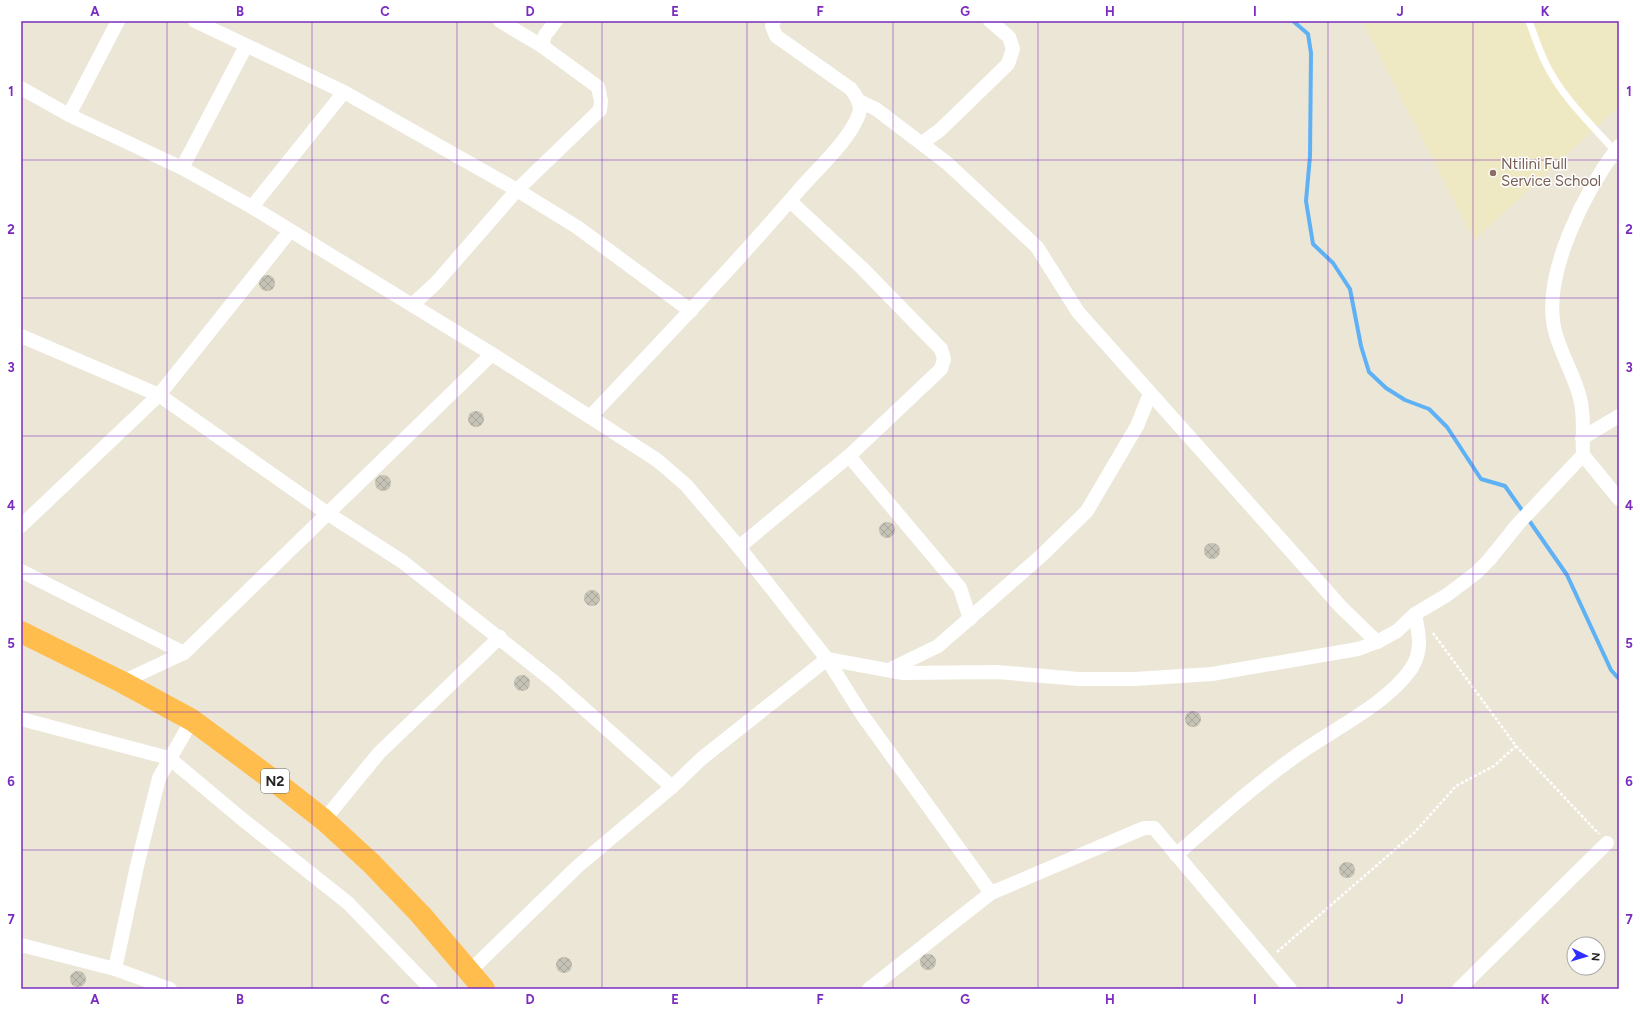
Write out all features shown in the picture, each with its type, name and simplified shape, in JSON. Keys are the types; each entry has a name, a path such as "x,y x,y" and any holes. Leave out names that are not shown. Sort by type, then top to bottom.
{"highway":[{"name":"N2","path":"21,632 122,682 192,720 324,820 371,863 421,915 484,989"}],"street":[{"path":"69,115 118,21"},
{"path":"195,21 344,92 517,190 577,226 691,311"},
{"path":"413,304 436,283 517,190 600,110 601,101 598,88 542,46 500,21"},
{"path":"542,46 545,35 556,21"},
{"path":"774,21 772,26 776,36 851,89 859,101 876,109 947,163 1037,247 1078,312 1341,607 1377,642"},
{"path":"922,143 940,130 1008,64 1012,49 1009,37 990,21"},
{"path":"182,168 246,46"},
{"path":"21,88 69,115 182,168 252,207 413,304 657,460 686,485 739,547 827,659 862,716 991,892"},
{"path":"252,207 344,92"},
{"path":"590,417 691,311 790,201 847,134 859,112 859,101"},
{"path":"1617,148 1592,186 1562,254 1552,294 1552,310 1556,337 1580,398 1583,419 1583,455 1619,499"},
{"path":"739,547 849,456 941,369 944,359 941,349 862,268 790,201"},
{"path":"21,526 159,395 290,231"},
{"path":"21,336 159,395 327,513 403,562 500,637 576,700 672,787"},
{"path":"122,682 184,653 492,354"},
{"path":"889,670 938,646 1041,556 1087,511 1137,426 1150,394"},
{"path":"1582,438 1619,416"},
{"path":"470,971 578,866 672,787 701,759 827,659 903,673 997,672 1079,679 1142,679 1227,672 1340,653 1377,642 1397,631 1415,614 1447,595 1476,573 1489,560 1518,524 1583,455"},
{"path":"849,456 960,588 970,619"},
{"path":"21,571 184,653"},
{"path":"1176,855 1264,780 1320,739 1371,707 1403,678 1410,669 1420,649 1415,614"},
{"path":"324,820 379,753 500,637"},
{"path":"21,719 169,758 242,819 348,903 431,989"},
{"path":"116,968 152,801 159,778 192,720"},
{"path":"869,989 991,892 1144,828 1154,828 1290,989"},
{"path":"1459,989 1607,843"},
{"path":"21,945 116,968 170,989"}],"lane":[{"path":"1529,21 1546,65 1560,86 1583,116 1617,148"}],"path":[{"path":"1415,614 1432,633 1516,746 1607,843"},
{"path":"1266,962 1415,832 1456,786 1494,766 1516,746"}],"shaded area":[{"name":"Ntilini Full Service School","path":"1362,21 1617,21 1619,25 1619,106 1474,240"}],"building":[{"path":"267,275 274,280 275,283 270,290 267,291 260,286 259,283 264,276"},
{"path":"476,411 482,413 484,419 482,425 476,427 470,425 468,419 470,413"},
{"path":"383,475 389,477 391,483 389,489 383,491 377,489 375,483 377,477"},
{"path":"887,522 893,524 895,530 893,536 887,538 881,536 879,530 881,524"},
{"path":"1212,543 1218,545 1220,551 1218,557 1212,559 1206,557 1204,551 1206,545"},
{"path":"592,590 598,592 600,598 598,604 592,606 586,604 584,598 586,592"},
{"path":"522,675 528,677 530,683 528,689 522,691 516,689 514,683 516,677"},
{"path":"1193,711 1199,713 1201,719 1199,725 1193,727 1187,725 1185,719 1187,713"},
{"path":"1347,862 1353,864 1355,870 1353,876 1347,878 1341,876 1339,870 1341,864"},
{"path":"928,954 935,959 936,962 931,969 928,970 921,965 920,962 925,955"},
{"path":"564,957 570,959 572,965 570,971 564,973 558,971 556,965 558,959"},
{"path":"78,971 84,973 86,979 84,985 78,987 72,985 70,979 72,973"}],"waterway":[{"path":"1293,21 1308,34 1311,53 1310,156 1306,201 1313,244 1333,263 1350,289 1361,346 1369,372 1386,388 1405,400 1429,409 1447,427 1481,479 1505,486 1524,513"},
{"path":"1528,519 1567,575 1611,670 1619,679"}],"place":[{"name":"Ntilini Full Service School","path":"1493,173"}]}
